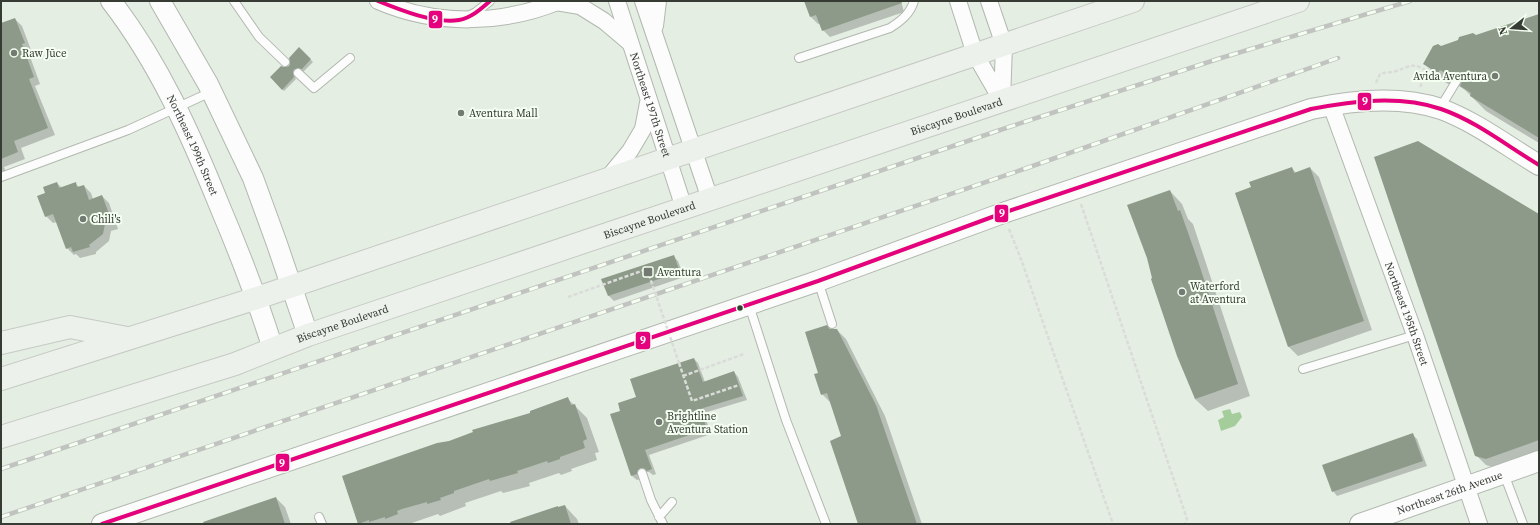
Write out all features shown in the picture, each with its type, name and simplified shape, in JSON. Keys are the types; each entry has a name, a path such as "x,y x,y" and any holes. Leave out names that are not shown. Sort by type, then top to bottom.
{"main road":[{"path":"1,379 257,298 291,285 1133,1"},
{"name":"Biscayne Boulevard","path":"1,437 235,364 308,335 1298,1"},
{"path":"1,343 70,327 130,338"}],"street":[{"name":"Northeast 199th Street","path":"111,1 129,24 177,108 198,153 257,298 273,349"},
{"path":"160,1 212,92 253,178 308,335"},
{"path":"378,1 410,12 458,20 494,18 518,14 558,2 580,6 604,20 631,44"},
{"name":"Northeast 197th Street","path":"617,1 684,208"},
{"path":"643,1 710,200"},
{"path":"656,38 655,21 658,1"},
{"path":"958,1 975,54 1002,102"},
{"path":"989,1 1004,45 1002,102"},
{"path":"606,179 630,151 643,129 648,99"},
{"path":"102,524 749,305 1002,213 1311,109 1331,105 1386,101 1413,103 1440,109 1466,120 1539,165"},
{"name":"Northeast 195th Street","path":"1331,105 1415,335 1479,524"},
{"name":"Northeast 26th Avenue","path":"1360,524 1539,461"}],"lane":[{"path":"234,1 259,37 285,62"},
{"path":"458,20 476,12 490,1"},
{"path":"799,58 890,28 901,21 911,10 914,1"},
{"path":"298,73 314,88 350,58"},
{"path":"1440,109 1457,80"},
{"path":"1,177 128,130 212,92"},
{"path":"818,281 832,324"},
{"path":"749,305 786,420 826,524"},
{"path":"1303,369 1415,335"},
{"path":"642,473 661,521"},
{"path":"1504,474 1523,524"},
{"path":"661,521 672,502"}],"path":[{"path":"1376,84 1380,74 1396,71 1408,65 1416,65 1428,69 1420,88"},
{"path":"1076,189 1187,519 1185,524"},
{"path":"1002,213 1021,259 1113,524"},
{"path":"568,297 647,269 692,401 739,385"},
{"path":"683,376 744,354"}],"shaded area":[{"path":"1230,409 1232,414 1240,412 1242,417 1235,426 1221,431 1218,420 1224,417 1222,411"}],"building":[{"path":"804,1 901,1 902,3 822,31 816,15 810,17"},
{"name":"Avida Aventura","path":"1539,14 1539,138 1470,96 1471,93 1460,86 1462,81 1460,76 1457,75 1452,77 1440,70 1438,73 1423,64 1433,46 1438,44 1441,46 1458,40 1459,37 1473,33 1476,35"},
{"path":"15,18 25,43 22,44 34,77 29,79 48,128 14,141 18,152 1,159 1,23"},
{"path":"299,47 311,59 302,69 294,69 294,77 282,90 270,77 281,66 289,66 289,58"},
{"path":"1418,141 1539,214 1539,440 1486,459 1475,456 1374,157"},
{"path":"1292,167 1294,173 1310,167 1364,321 1288,347 1235,193 1251,187 1249,182"},
{"name":"Chili's","path":"57,182 59,188 76,182 77,187 84,185 89,200 102,195 112,222 105,224 103,234 89,245 90,247 73,252 71,247 66,249 53,214 45,217 37,196 45,193 43,187"},
{"name":"Waterford at Aventura","path":"1170,190 1178,211 1180,210 1198,261 1238,384 1195,399 1177,356 1151,279 1147,258 1127,205"},
{"path":"674,255 680,272 608,296 601,279"},
{"path":"827,325 830,329 837,329 876,405 917,524 858,524 830,441 841,436 827,393 821,395 814,374 818,373 805,332"},
{"name":"Brightline Aventura Station","path":"694,358 703,382 734,371 743,396 700,409 707,429 645,450 652,469 647,471 640,468 637,474 631,476 610,414 620,411 618,403 636,397 630,379"},
{"path":"568,397 571,405 575,404 587,439 583,441 585,448 560,457 560,459 548,463 547,461 517,471 518,473 490,481 489,479 454,491 454,493 440,498 441,500 402,509 397,511 398,514 385,519 385,517 358,524 342,476 437,443 449,441 473,432 472,430 530,413 530,411"},
{"path":"1413,433 1423,461 1332,492 1322,465"},
{"path":"276,497 285,524 204,524 203,522"},
{"path":"565,505 571,524 511,524 510,522 558,506"}],"railway":[{"path":"1,469 1009,127 1221,58 1410,1"},
{"path":"1,517 1027,168 1338,58"}],"transit line":[{"name":"9","path":"378,1 418,15 450,21 468,17 490,1"},
{"name":"9","path":"102,524 818,281 1003,213 1311,109 1376,101 1409,102 1425,105 1441,109 1467,120 1539,165"}],"place":[{"name":"Raw Jūce","path":"14,53"},
{"name":"Avida Aventura","path":"1495,76"},
{"name":"Aventura Mall","path":"461,113"},
{"name":"Chili's","path":"83,219"},
{"name":"Aventura","path":"648,272"},
{"name":"Waterford at Aventura","path":"1182,292"},
{"name":"Brightline Aventura Station","path":"659,422"}]}
